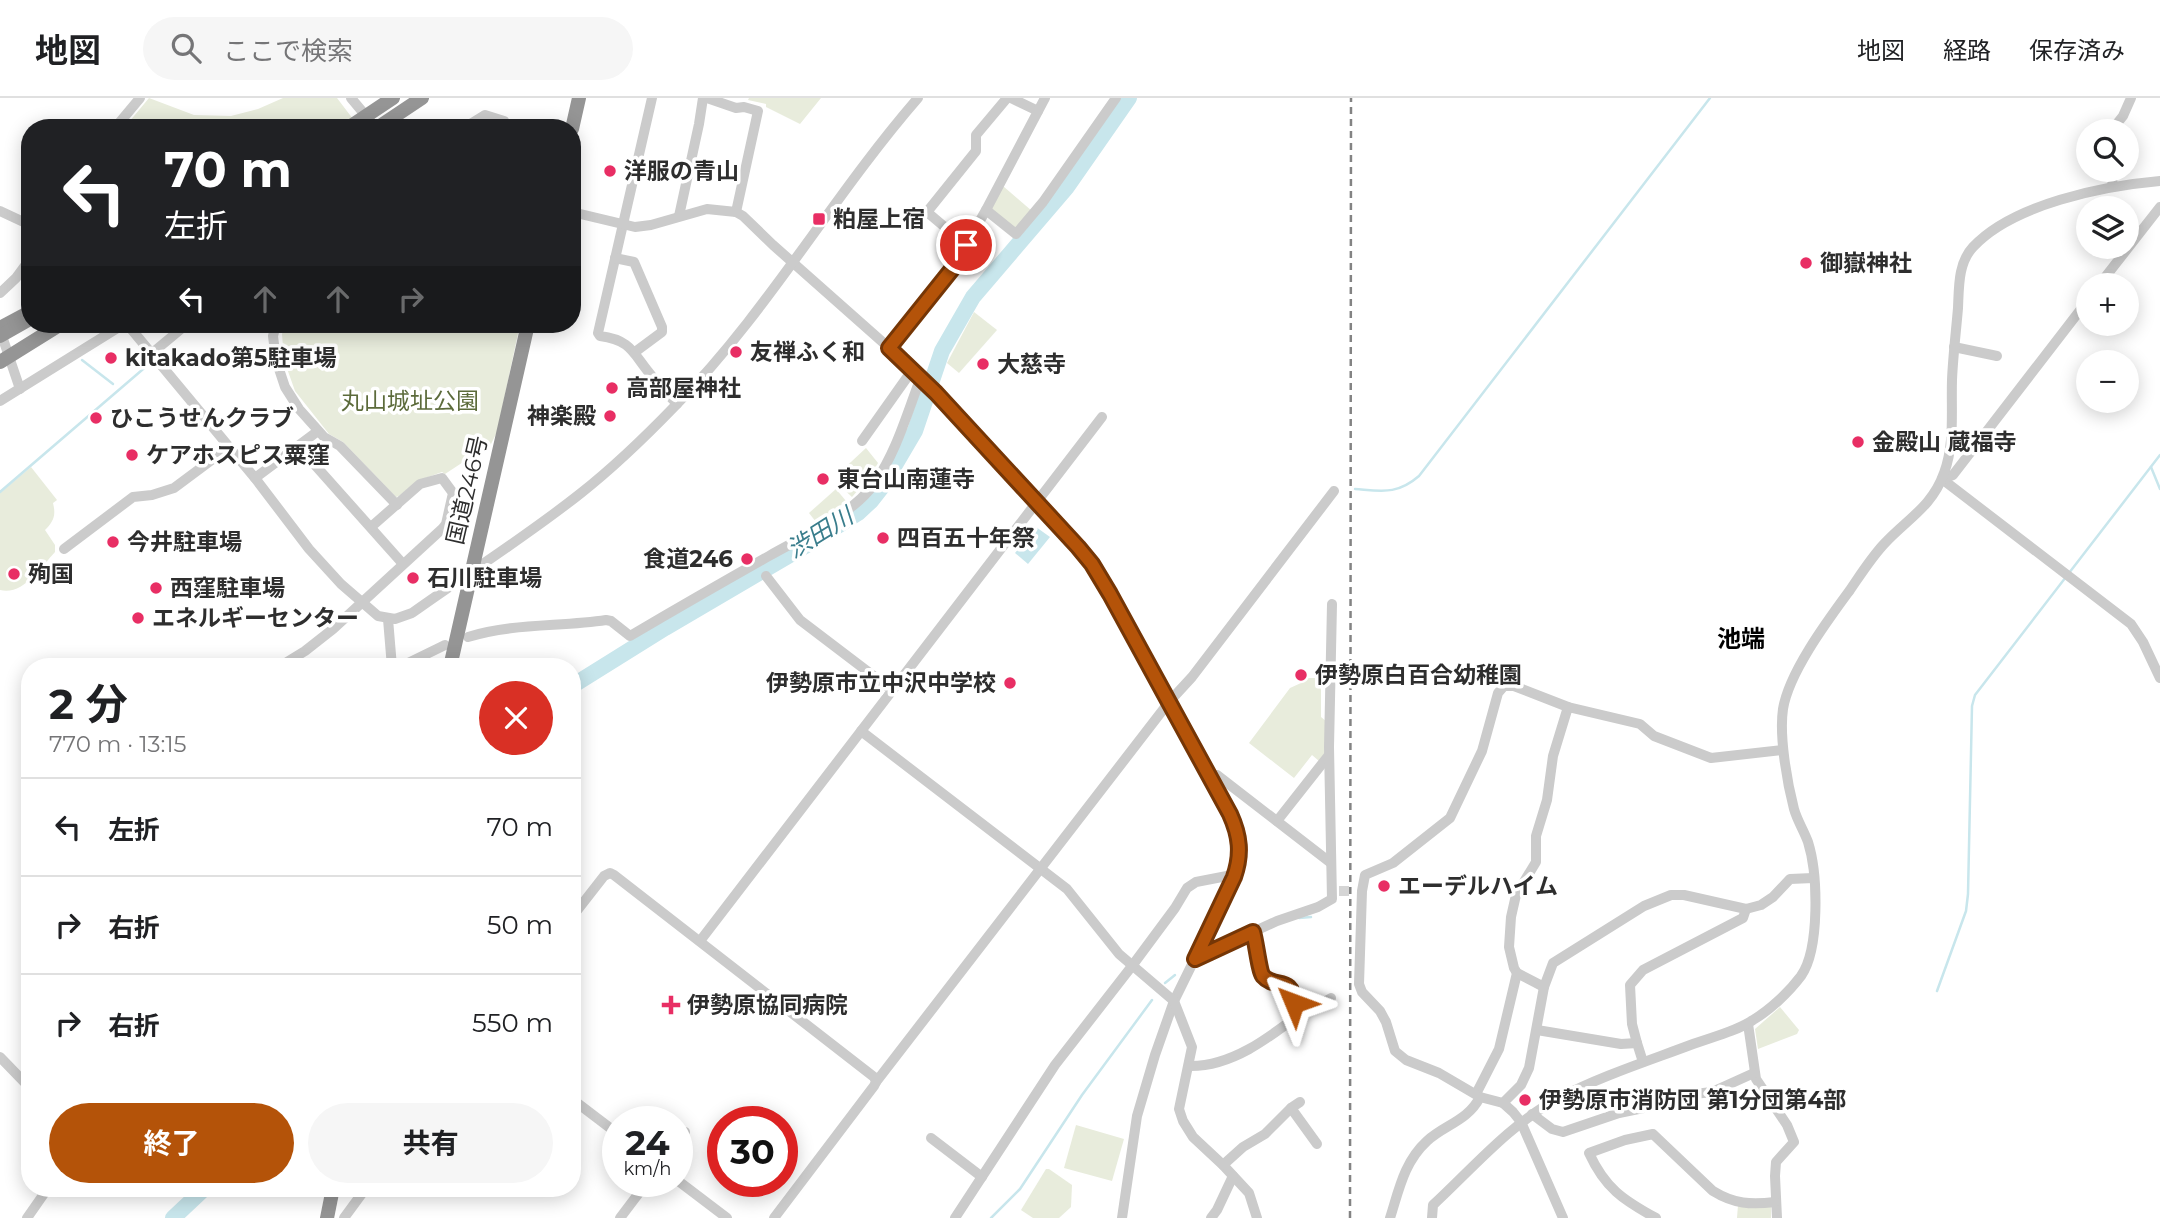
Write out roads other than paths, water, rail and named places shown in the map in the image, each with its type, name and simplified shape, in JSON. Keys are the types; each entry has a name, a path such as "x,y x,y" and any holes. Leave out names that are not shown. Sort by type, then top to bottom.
{"highway":[{"path":"362,119 393,98"},
{"path":"390,119 422,98"},
{"path":"574,119 579,98"},
{"path":"0,328 21,317"},
{"path":"0,336 21,324"},
{"path":"0,355 42,333"},
{"path":"0,362 45,333"},
{"name":"国道246号","path":"452,658 526,333"},
{"path":"327,1218 331,1197"}],"street":[{"path":"122,119 140,98"},
{"path":"351,98 368,119"},
{"path":"652,98 598,333 600,336 614,338 635,352 648,373 677,404"},
{"path":"679,216 705,98 736,108 758,111 736,212"},
{"path":"133,333 333,576 378,617 395,619 412,613 582,492 677,404 712,365 918,98"},
{"path":"966,245 927,212 976,151 976,135 1009,98 1038,111"},
{"path":"889,348 953,268 1045,98"},
{"path":"986,209 1016,234 1043,202 1116,98"},
{"path":"2121,119 2131,98"},
{"path":"479,119 485,115 498,119"},
{"path":"1432,1218 1433,1205 1532,1114 1570,1093 1643,1062 1748,1024 1774,1004 1801,976 1806,967 1816,923 1808,843 1794,810 1783,750 1782,721 1786,699 1815,639 1881,547 1924,506 1942,479 1950,455 1954,347 1962,265 1966,254 1998,225 2020,214 2113,187 2160,181"},
{"path":"2112,182 2113,187"},
{"path":"2108,273 2160,207"},
{"path":"581,214 635,227 707,209 736,212 919,375 1092,564 1230,814 1237,832 1240,854 1234,877 1174,1001 1137,1116 1122,1218"},
{"path":"0,211 21,221"},
{"path":"615,258 634,262 662,327 662,332 635,352"},
{"path":"0,293 21,271"},
{"path":"1942,479 1953,475 2076,316"},
{"path":"0,328 20,389"},
{"path":"0,401 111,333"},
{"path":"151,355 177,333"},
{"path":"274,333 276,360 285,387 299,409 324,437 340,446 397,505"},
{"path":"1954,347 1997,356"},
{"path":"862,442 919,375"},
{"path":"468,636 516,626 563,625 606,620 630,636 758,563 843,512 868,491 906,421 919,375"},
{"path":"700,941 1102,417"},
{"path":"255,478 318,431"},
{"path":"298,446 403,564"},
{"path":"64,548 133,497 152,495 174,488 229,447"},
{"path":"293,658 322,639 446,524 453,493 440,477 420,484 371,527"},
{"path":"1942,479 2131,624 2160,678"},
{"path":"774,1218 876,1082 1334,491"},
{"path":"766,576 800,620 892,690"},
{"path":"1195,959 1288,917 1318,907 1332,899 1336,891 1331,863 1329,755 1332,604"},
{"path":"388,619 391,658"},
{"path":"418,658 445,645"},
{"path":"1563,1218 1517,1116 1503,1103 1478,1096 1440,1073 1406,1060 1395,1051 1386,1022 1380,1011 1362,992 1359,984 1358,891 1365,874 1394,863 1450,818 1482,751 1498,693 1504,686 1514,686 1568,708 1640,724 1654,736 1712,758 1783,750"},
{"path":"1544,987 1517,974 1514,968 1509,947 1511,917 1516,895 1536,862 1536,836 1547,800 1553,757 1568,708"},
{"path":"861,732 1067,889 1107,940 1132,966 1174,1001 1192,1047 1179,1109 1183,1121 1193,1137 1249,1193 1257,1218"},
{"path":"1277,821 1329,755"},
{"path":"1209,777 1217,775 1331,863"},
{"path":"581,905 604,876 610,873 874,1077 876,1082"},
{"path":"955,1218 1055,1065 1191,884 1227,876 1234,877"},
{"path":"1503,1103 1521,1085 1529,1068 1544,987 1553,963 1644,906 1671,895 1684,895 1746,909 1754,908 1773,897 1790,878 1813,878"},
{"path":"1643,1062 1632,1024 1630,985 1643,970 1743,918 1746,909"},
{"path":"1253,932 1260,972 1265,979 1288,986 1301,1013"},
{"path":"1390,1218 1410,1160 1428,1139 1459,1121 1477,1104 1499,1049 1517,974"},
{"path":"1189,1066 1205,1066 1239,1054 1264,1041 1301,1013 1331,998"},
{"path":"1748,1024 1754,1073 1787,1125 1794,1142 1776,1163 1777,1218"},
{"path":"1537,1030 1621,1044 1637,1044"},
{"path":"0,1057 21,1079"},
{"path":"1532,1114 1552,1129 1563,1132 1619,1113 1653,1106 1668,1097 1712,1092 1754,1073"},
{"path":"1223,1165 1243,1147 1265,1134 1296,1105 1317,1144"},
{"path":"581,1106 602,1122"},
{"path":"1656,1218 1645,1215 1611,1189 1597,1171 1589,1153 1625,1140 1653,1134 1722,1197 1750,1205 1775,1202"},
{"path":"931,1138 982,1177"},
{"path":"1211,1218 1233,1176"},
{"path":"693,1192 727,1218"},
{"path":"27,1218 42,1197"},
{"path":"344,1218 359,1197"},
{"path":"620,1218 636,1197"}],"water":[{"path":"1036,527 1050,537 1028,564 1015,553"}],"waterway":[{"name":"渋田川","path":"581,680 817,539 858,513 871,501 915,431 942,351 973,297 1067,187 1129,98"},
{"path":"1355,489 1396,489 1419,476 1710,98"},
{"path":"82,360 113,384"},
{"path":"0,492 149,364"},
{"path":"1937,991 1966,911 1972,706 1975,695 2160,455"},
{"path":"2151,467 2160,489"},
{"path":"1299,918 1311,917"},
{"path":"1206,960 1250,939"},
{"path":"1165,983 1175,975"},
{"path":"991,1218 1020,1189 1082,1095 1152,1000"},
{"name":"渋田川","path":"173,1218 195,1197"}],"tunnel":[{"path":"1339,891 1354,891"}],"railway":[{"path":"1350,1218 1351,98"}],"place":[{"name":"洋服の青山","path":"610,171"},
{"name":"粕屋上宿","path":"819,219"},
{"name":"御嶽神社","path":"1806,263"},
{"name":"友禅ふく和","path":"736,352"},
{"name":"kitakado第5駐車場","path":"111,358"},
{"name":"大慈寺","path":"983,364"},
{"name":"高部屋神社","path":"612,388"},
{"name":"神楽殿","path":"610,416"},
{"name":"ひこうせんクラブ","path":"96,418"},
{"name":"金殿山 蔵福寺","path":"1858,442"},
{"name":"ケアホスピス粟窪","path":"132,455"},
{"name":"東台山南蓮寺","path":"823,479"},
{"name":"四百五十年祭","path":"883,538"},
{"name":"今井駐車場","path":"113,542"},
{"name":"食道246","path":"747,559"},
{"name":"殉国","path":"14,574"},
{"name":"石川駐車場","path":"413,578"},
{"name":"西窪駐車場","path":"156,588"},
{"name":"エネルギーセンター","path":"138,618"},
{"name":"伊勢原白百合幼稚園","path":"1301,675"},
{"name":"伊勢原市立中沢中学校","path":"1010,683"},
{"name":"エーデルハイム","path":"1384,886"},
{"name":"伊勢原協同病院","path":"671,1005"},
{"name":"伊勢原市消防団 第1分団第4部","path":"1525,1100"}],"district":[{"name":"池端","path":"1741,639"}],"park label":[{"name":"丸山城址公園","path":"410,401"}]}
